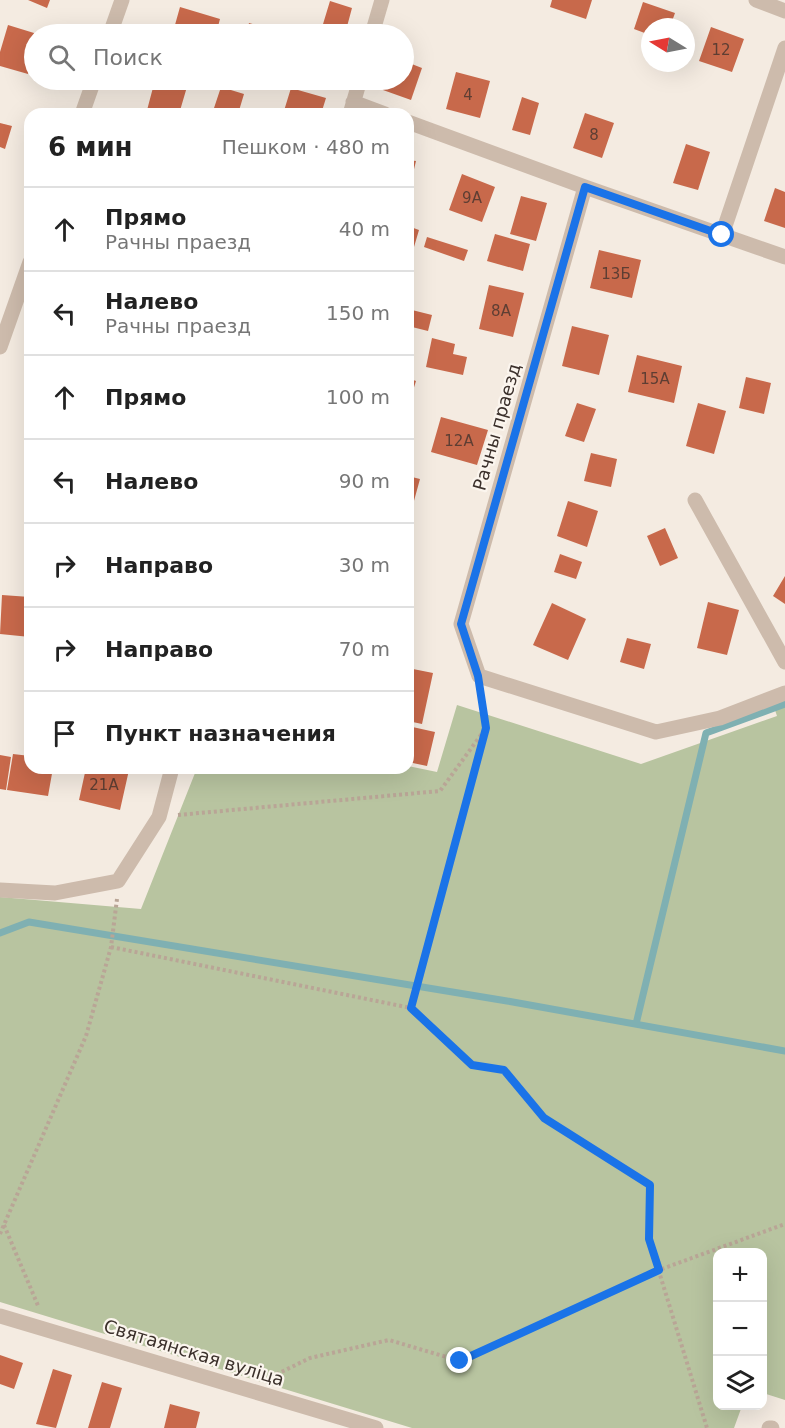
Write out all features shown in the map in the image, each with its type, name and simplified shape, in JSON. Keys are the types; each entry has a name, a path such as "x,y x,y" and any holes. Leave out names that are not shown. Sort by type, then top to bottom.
{"street":[{"path":"114,24 122,0"},
{"path":"375,24 382,0"},
{"path":"756,0 785,11"},
{"path":"722,235 785,48"},
{"path":"84,108 90,90"},
{"path":"351,108 357,90"},
{"path":"414,124 585,187 785,256"},
{"name":"Рачны праезд","path":"478,676 461,624 585,187"},
{"path":"0,348 24,279"},
{"path":"695,500 785,662"},
{"path":"478,676 656,732 720,718 785,693"},
{"path":"0,890 55,893 118,881 159,817 170,774"},
{"name":"Святаянская вуліца","path":"0,1316 376,1428"}],"path":[{"path":"411,1008 486,728 478,676"},
{"path":"159,817 440,791 486,728"},
{"path":"0,1234 86,1036 111,947 118,881"},
{"path":"111,947 411,1008 472,1065 504,1070 544,1118 650,1185 649,1239 707,1428"},
{"path":"246,1389 310,1358 389,1340 460,1361 659,1270 785,1224"},
{"path":"4,1225 48,1331"}],"green space":[{"path":"457,705 641,764 777,716 775,710 785,707 785,1400 767,1394 767,1248 713,1248 713,1410 741,1410 734,1428 412,1428 0,1302 0,897 141,909 195,774 414,774 414,767 437,772"}],"building":[{"path":"28,0 50,0 47,8"},
{"path":"552,0 592,0 586,19 550,7"},
{"path":"330,1 352,8 348,24 323,24"},
{"path":"643,2 675,13 673,18 641,18 641,32 634,29"},
{"path":"180,7 220,19 219,24 175,24"},
{"path":"8,25 24,30 24,73 0,66 0,52"},
{"path":"711,27 744,39 732,72 699,61"},
{"path":"414,65 422,68 411,100 383,90 414,90"},
{"path":"456,72 490,81 480,118 446,109"},
{"path":"152,90 186,90 181,108 148,108"},
{"path":"220,90 244,94 240,108 214,108"},
{"path":"290,90 326,98 323,108 285,108"},
{"path":"522,97 539,103 530,135 512,130"},
{"path":"585,113 614,123 602,158 573,148"},
{"path":"0,123 12,126 5,149 0,147"},
{"path":"686,144 710,152 698,190 673,183"},
{"path":"462,174 495,187 482,222 449,210"},
{"path":"775,188 785,192 785,228 764,221"},
{"path":"521,196 547,203 536,241 510,234"},
{"path":"414,228 419,230 414,247"},
{"path":"495,234 530,244 523,271 487,261"},
{"path":"427,237 468,250 464,261 424,247"},
{"path":"599,250 641,260 632,298 590,288"},
{"path":"489,285 524,293 513,337 479,329"},
{"path":"414,310 432,315 428,331 414,328"},
{"path":"572,326 609,335 599,375 562,366"},
{"path":"432,338 455,344 453,354 467,357 463,375 426,367"},
{"path":"637,355 682,366 674,403 628,392"},
{"path":"746,377 771,383 764,414 739,408"},
{"path":"577,403 596,409 584,442 565,436"},
{"path":"698,403 726,411 714,454 686,446"},
{"path":"441,417 488,430 477,465 431,452"},
{"path":"591,453 617,459 611,487 584,481"},
{"path":"414,478 420,479 414,501"},
{"path":"568,501 598,511 587,547 557,536"},
{"path":"665,528 678,558 660,566 647,536"},
{"path":"560,554 582,562 576,579 554,572"},
{"path":"785,576 785,604 773,596"},
{"path":"2,595 24,597 24,636 0,634"},
{"path":"708,602 739,610 727,655 697,648"},
{"path":"552,603 586,619 568,660 533,645"},
{"path":"627,638 651,644 644,669 620,662"},
{"path":"414,669 433,673 422,724 414,722"},
{"path":"414,727 435,732 427,766 414,763"},
{"path":"13,754 24,755 24,774 52,774 48,796 7,790"},
{"path":"0,755 11,757 6,790 0,789"},
{"path":"85,774 128,774 120,810 79,800"},
{"path":"0,1355 23,1363 14,1389 0,1384"},
{"path":"53,1369 72,1375 56,1428 36,1424"},
{"path":"102,1382 122,1388 110,1428 88,1428"},
{"path":"170,1404 200,1412 196,1428 164,1428"}],"waterway":[{"path":"636,1024 706,733 785,704"},
{"path":"0,933 29,922 507,1001 785,1051"}],"route":[{"path":"460,1361 659,1270 649,1239 650,1185 544,1118 504,1070 472,1065 411,1008 486,728 478,676 461,624 585,187 722,235"}]}
